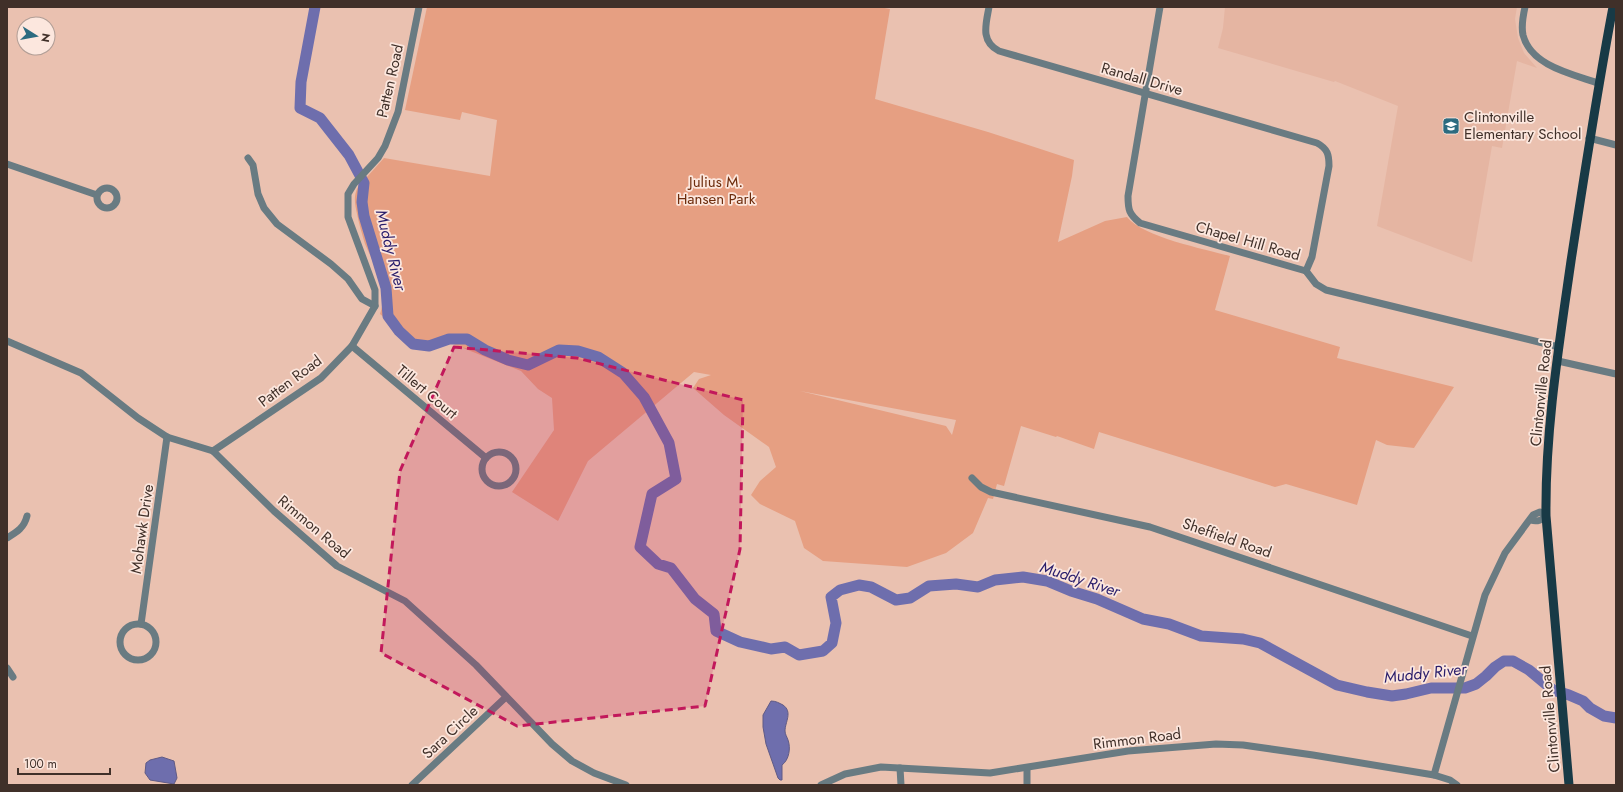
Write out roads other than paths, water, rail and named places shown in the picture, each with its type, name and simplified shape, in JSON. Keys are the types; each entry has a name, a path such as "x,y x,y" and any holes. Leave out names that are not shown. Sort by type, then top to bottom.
{"main road":[{"name":"Clintonville Road","path":"1569,785 1546,515 1546,484 1559,347 1589,138 1613,7"}],"street":[{"name":"Patten Road","path":"214,451 321,378 352,346 375,306 375,290 348,217 348,194 354,184 378,158 385,146 398,112 420,7"},
{"name":"Randall Drive","path":"989,7 985,32 987,41 993,48 1318,143 1325,148 1329,156 1329,166 1312,257 1306,271"},
{"name":"Chapel Hill Road","path":"1160,7 1128,196 1128,208 1132,217 1140,223 1306,271 1316,284 1326,290 1559,347"},
{"path":"1524,7 1522,20 1523,35 1533,54 1548,64 1598,83"},
{"path":"1589,138 1616,144"},
{"path":"248,158 253,165 258,194 264,208 277,224 331,264 348,279 362,299 375,306"},
{"path":"7,164 97,195"},
{"name":"Rimmon Road","path":"7,341 81,373 138,418 167,437 214,451 274,511 337,566 405,602 476,665 552,744 572,761 594,773 626,785"},
{"name":"Tillert Court","path":"352,346 486,458"},
{"path":"1558,361 1616,374"},
{"name":"Mohawk Drive","path":"141,624 167,437"},
{"path":"501,452 511,456 516,466 516,472 511,481 500,486 489,483 485,479 482,468 486,458 490,454 501,452"},
{"name":"Sheffield Road","path":"972,478 981,487 991,492 1150,527 1472,636"},
{"path":"1434,775 1472,636 1485,595 1505,553 1517,536 1531,520 1542,520 1546,515"},
{"path":"7,538 19,531 25,523 27,516"},
{"path":"133,624 141,624 147,626 153,632 156,637 157,645 155,651 149,657 144,660 136,661 130,659 124,654 121,648 120,640 122,633 128,627 133,624"},
{"path":"7,668 13,677"},
{"name":"Sara Circle","path":"412,785 506,697"},
{"name":"Rimmon Road","path":"821,785 844,774 881,767 990,773 1128,751 1216,744 1243,745 1434,775 1450,780 1457,785"},
{"path":"900,768 901,785"},
{"path":"1027,768 1027,785"}],"water":[{"path":"771,701 783,705 788,711 785,731 789,743 789,750 788,757 782,765 782,780 778,778 766,744 763,727 763,715"},
{"path":"162,757 174,761 177,778 174,784 150,780 145,773 146,763 150,760"}],"waterway":[{"name":"Muddy River","path":"315,7 301,82 300,108 320,118 349,155 364,183 362,202 364,216 386,288 388,316 399,331 413,344 429,346 449,339 467,339 485,350 508,360 528,365 559,350 578,351 598,357 623,373 644,397 669,443 676,479 652,494 640,547 658,564 671,568 695,599 714,614 716,631 740,642 771,649 785,647 799,655 823,651 832,643 836,623 831,597 840,590 859,585 871,587 896,600 910,598 929,586 956,584 978,587 995,580 1023,577 1047,581 1071,591 1097,599 1143,619 1169,624 1201,636 1243,639 1260,643 1337,685 1392,696 1431,688 1465,688 1476,684 1504,661 1513,661 1529,670 1553,690 1583,701 1590,708 1604,716 1616,718"}],"place":[{"name":"Clintonville Elementary School","path":"1451,126"}],"park label":[{"name":"Julius M. Hansen Park","path":"716,190"}]}
